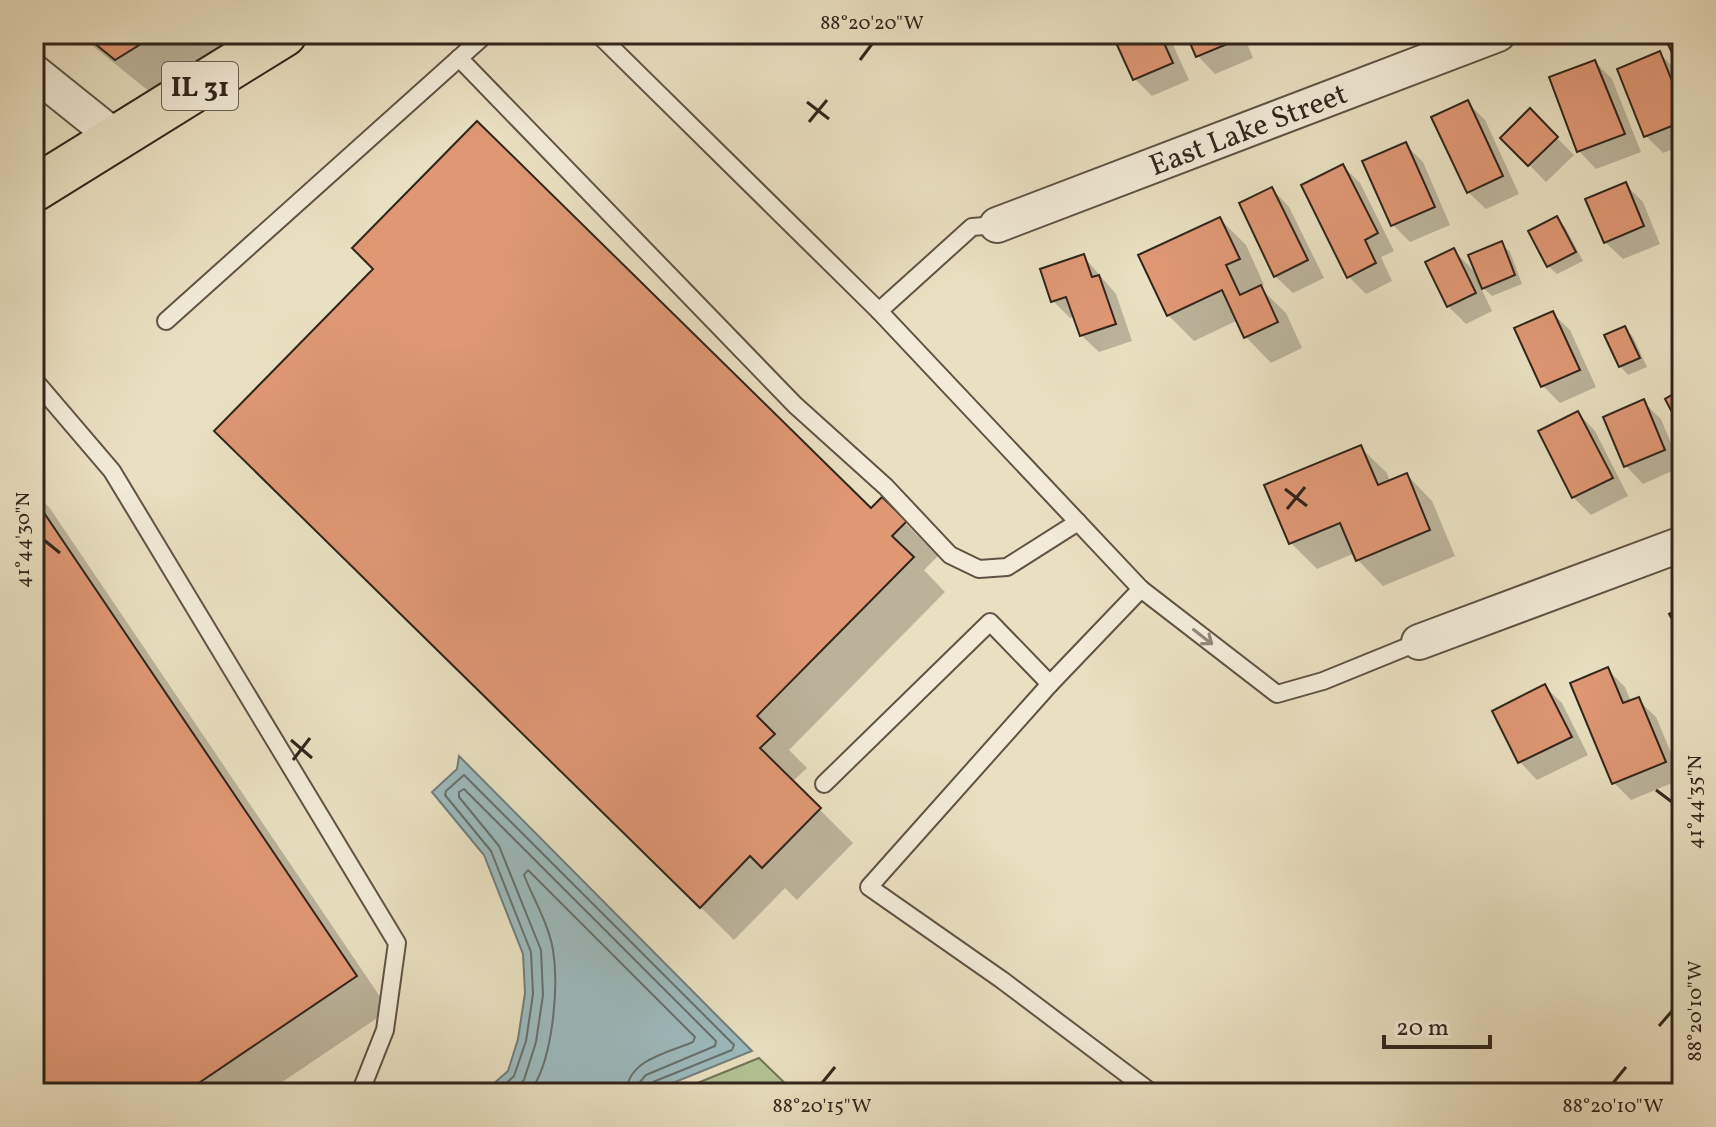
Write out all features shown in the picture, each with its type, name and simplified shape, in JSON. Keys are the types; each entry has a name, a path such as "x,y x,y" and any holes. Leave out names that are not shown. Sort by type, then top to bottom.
{"main road":[{"name":"IL 31","path":"34,189 284,34"}],"street":[{"name":"East Lake Street","path":"997,225 1498,34"},
{"path":"34,72 115,137"},
{"path":"1419,642 1682,544"}],"lane":[{"path":"166,321 486,34"},
{"path":"598,34 879,311 1141,589 1277,694 1323,681 1419,642"},
{"path":"459,58 795,405 886,487 950,555 979,569 1007,567 1078,522"},
{"path":"879,311 972,227 997,225"},
{"path":"34,383 112,471 397,943 385,1030 360,1093"},
{"path":"1141,589 1050,684 869,887 1002,980 1152,1093"},
{"path":"824,784 990,622 1050,684"}],"green space":[{"path":"759,1058 795,1093 673,1093"}],"water":[{"path":"459,756 752,1051 648,1093 483,1093 508,1071 518,1039 525,993 523,954 484,855 432,792 457,769"}],"building":[{"path":"83,34 157,34 115,60"},
{"path":"1112,34 1160,34 1173,63 1133,80"},
{"path":"1186,34 1235,34 1237,40 1196,57"},
{"path":"1682,34 1682,74 1665,38"},
{"path":"1660,51 1682,106 1682,122 1644,137 1617,69"},
{"path":"1595,60 1625,134 1577,152 1549,77"},
{"path":"1468,100 1503,176 1467,193 1431,117"},
{"path":"1530,108 1558,137 1528,166 1500,138"},
{"path":"477,121 871,508 882,497 907,521 892,536 914,557 757,716 775,734 760,748 821,808 762,868 750,856 700,908 214,431 373,269 352,248"},
{"path":"1406,142 1435,207 1391,226 1362,161"},
{"path":"1343,164 1378,233 1365,240 1376,263 1347,278 1301,185"},
{"path":"1626,182 1644,226 1604,243 1585,199"},
{"path":"1272,187 1308,260 1274,277 1239,203"},
{"path":"1557,216 1576,252 1547,267 1528,231"},
{"path":"1220,217 1240,259 1226,265 1240,295 1261,285 1278,322 1244,338 1222,290 1167,316 1138,255"},
{"path":"1502,241 1515,275 1482,289 1468,255"},
{"path":"1454,248 1476,293 1447,307 1425,262"},
{"path":"1084,254 1092,277 1099,275 1116,324 1080,336 1066,297 1051,302 1040,269"},
{"path":"1553,311 1580,370 1541,387 1514,328"},
{"path":"1625,326 1640,358 1619,367 1604,335"},
{"path":"1682,389 1682,431 1665,399"},
{"path":"1644,399 1665,450 1624,467 1603,417"},
{"path":"1578,411 1613,478 1572,498 1538,431"},
{"path":"1361,445 1378,485 1407,473 1430,530 1356,561 1340,523 1289,544 1264,485"},
{"path":"34,498 357,976 184,1093 34,1093"},
{"path":"1682,607 1682,637 1669,614"},
{"path":"1608,667 1623,703 1639,697 1666,762 1612,784 1570,683"},
{"path":"1545,684 1572,737 1518,763 1492,711"}]}
